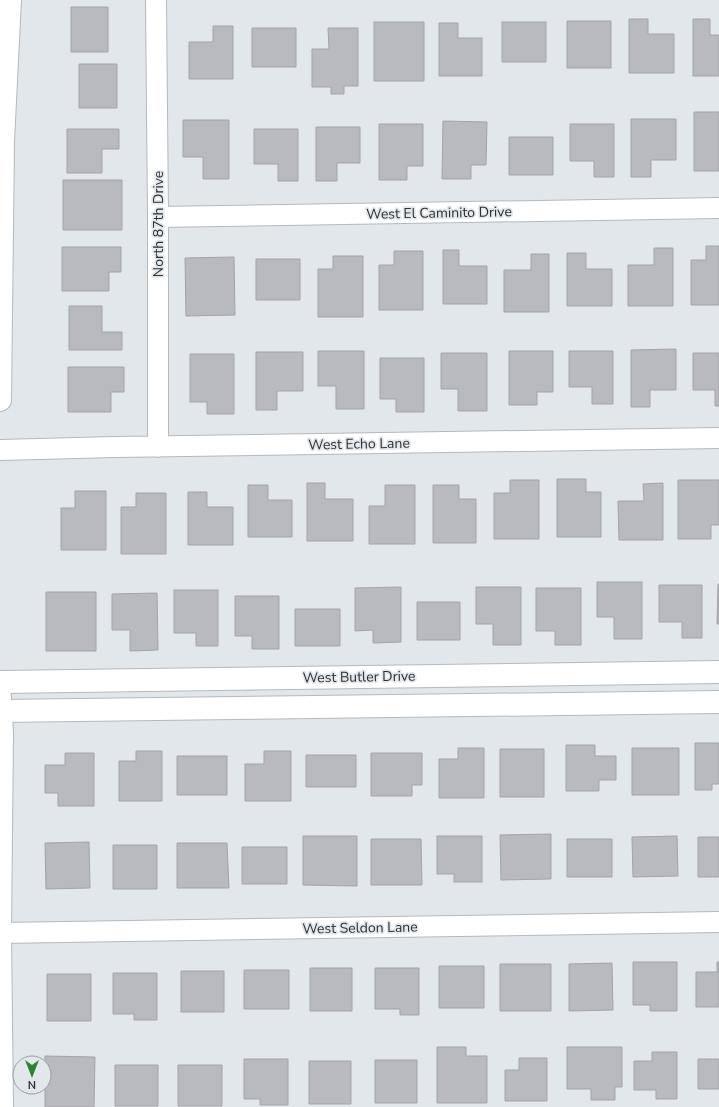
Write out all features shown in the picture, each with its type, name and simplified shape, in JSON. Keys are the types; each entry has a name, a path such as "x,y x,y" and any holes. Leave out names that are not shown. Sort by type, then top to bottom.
{"street":[{"path":"0,400 3,141 10,0"},
{"name":"North 87th Drive","path":"156,0 158,448"},
{"name":"West El Caminito Drive","path":"158,217 719,208"},
{"name":"West Echo Lane","path":"0,450 719,438"},
{"name":"West Butler Drive","path":"0,682 719,672"},
{"path":"0,697 2,734 0,933 2,1107"},
{"name":"West Butler Drive","path":"0,711 719,702"},
{"name":"West Seldon Lane","path":"0,933 719,922"}],"building":[{"path":"71,7 108,7 108,52 71,52"},
{"path":"629,19 648,19 648,34 674,34 674,73 629,73"},
{"path":"693,19 710,19 710,35 719,35 719,76 693,76"},
{"path":"567,21 611,21 611,68 567,68"},
{"path":"374,22 424,22 424,81 374,81"},
{"path":"502,22 546,22 546,62 502,62"},
{"path":"439,23 458,23 458,38 482,38 482,76 439,76"},
{"path":"213,26 233,26 233,79 189,79 189,42 213,42"},
{"path":"252,28 296,28 296,67 252,67"},
{"path":"328,28 358,28 358,86 344,86 344,94 331,94 331,87 312,87 312,49 329,49"},
{"path":"79,64 117,64 117,108 79,108"},
{"path":"694,112 719,112 719,171 694,171"},
{"path":"631,119 676,119 676,160 651,160 651,177 631,177"},
{"path":"183,120 229,120 229,179 203,179 203,157 183,157"},
{"path":"443,121 487,122 486,165 471,165 471,179 442,179"},
{"path":"379,124 423,124 423,166 407,166 407,180 379,180"},
{"path":"570,124 614,124 614,177 594,177 594,161 570,161"},
{"path":"316,127 360,127 360,163 337,163 337,181 316,181"},
{"path":"67,129 119,129 119,149 102,149 102,173 67,173"},
{"path":"254,129 298,129 298,181 278,181 278,164 254,164"},
{"path":"509,137 553,137 553,175 509,175"},
{"path":"63,180 122,180 122,230 63,230"},
{"path":"706,246 719,246 719,305 691,305 691,260 706,260"},
{"path":"62,247 121,247 121,272 109,272 109,291 62,291"},
{"path":"654,248 673,248 673,306 628,306 628,265 654,265"},
{"path":"443,250 459,250 459,266 487,266 487,304 443,304"},
{"path":"394,251 423,251 423,310 379,310 379,265 394,265"},
{"path":"567,253 586,253 586,269 612,269 612,306 567,306"},
{"path":"531,254 549,254 549,312 504,312 504,270 531,270"},
{"path":"333,256 363,256 363,317 318,317 318,269 333,269"},
{"path":"234,257 235,315 186,316 185,258"},
{"path":"256,259 300,259 300,300 256,300"},
{"path":"69,306 102,306 102,332 122,332 122,350 69,350"},
{"path":"676,349 676,390 650,390 650,407 631,407 631,350"},
{"path":"318,351 364,351 364,409 336,409 336,386 318,386"},
{"path":"509,351 553,351 553,392 537,392 537,405 509,405"},
{"path":"569,351 613,351 613,404 592,404 592,387 569,387"},
{"path":"256,352 303,352 303,391 277,391 277,410 256,410"},
{"path":"441,353 487,353 487,411 458,411 458,389 441,389"},
{"path":"693,353 719,353 719,406 715,406 715,390 693,390"},
{"path":"190,354 234,354 234,414 207,414 207,402 190,402"},
{"path":"380,358 424,358 424,412 396,412 396,399 380,399"},
{"path":"68,367 124,367 124,392 111,392 111,412 68,412"},
{"path":"557,479 586,479 586,492 601,492 601,537 557,537"},
{"path":"510,480 539,480 539,539 494,539 494,493 510,493"},
{"path":"678,480 719,480 719,525 711,525 711,539 678,539"},
{"path":"307,483 325,483 325,499 353,499 353,541 307,541"},
{"path":"663,483 663,540 619,540 618,501 644,501 643,484"},
{"path":"248,485 268,485 268,500 292,500 292,537 248,537"},
{"path":"385,485 415,485 415,544 369,544 369,506 385,506"},
{"path":"433,485 459,485 459,499 476,499 476,543 433,543"},
{"path":"75,491 106,491 106,550 61,550 61,508 75,508"},
{"path":"188,492 207,492 207,507 233,507 233,545 188,545"},
{"path":"136,493 166,493 166,554 121,554 121,507 136,507"},
{"path":"597,582 642,582 642,639 614,639 614,617 597,617"},
{"path":"718,584 719,624 717,624"},
{"path":"659,585 702,585 702,638 682,638 682,622 659,622"},
{"path":"401,587 401,642 373,643 373,630 355,631 355,588"},
{"path":"476,587 521,587 521,645 493,645 493,624 476,624"},
{"path":"536,588 581,588 581,645 555,645 555,631 536,631"},
{"path":"174,590 218,590 218,646 196,646 196,633 174,633"},
{"path":"46,592 96,592 96,651 46,651"},
{"path":"157,593 158,650 130,651 130,630 112,630 112,594"},
{"path":"235,596 279,596 279,649 252,649 252,636 235,636"},
{"path":"417,602 460,602 460,640 417,640"},
{"path":"295,609 340,609 340,646 295,646"},
{"path":"695,743 719,743 719,784 712,784 712,790 695,790"},
{"path":"566,745 595,745 595,756 616,756 616,780 599,780 599,791 566,791"},
{"path":"458,748 484,748 484,798 439,798 439,759 458,759"},
{"path":"632,748 679,748 679,795 632,795"},
{"path":"500,749 544,749 544,797 500,797"},
{"path":"136,751 162,751 162,801 119,801 119,761 136,761"},
{"path":"264,751 291,751 291,801 245,801 245,764 264,764"},
{"path":"65,753 94,753 94,806 58,806 58,793 45,793 45,765 65,765"},
{"path":"371,753 422,753 422,785 412,785 412,796 371,796"},
{"path":"306,755 356,755 356,787 306,787"},
{"path":"177,756 227,756 227,795 177,795"},
{"path":"551,834 551,879 501,880 500,835"},
{"path":"303,836 357,836 357,886 303,885"},
{"path":"437,836 482,836 482,882 454,882 454,874 437,874"},
{"path":"677,836 678,876 633,877 632,837"},
{"path":"698,837 719,837 719,877 698,877"},
{"path":"371,839 421,839 422,885 371,885"},
{"path":"567,839 612,839 612,877 567,877"},
{"path":"89,842 90,888 46,889 45,843"},
{"path":"177,843 227,843 229,888 177,888"},
{"path":"113,845 157,845 157,889 113,889"},
{"path":"242,847 287,847 287,884 242,884"},
{"path":"633,962 677,962 677,1011 650,1011 650,1005 633,1005"},
{"path":"717,962 719,962 719,1007 696,1007 696,972 717,972"},
{"path":"612,963 613,1010 569,1011 569,964"},
{"path":"500,964 551,964 551,1011 500,1011"},
{"path":"439,966 484,966 484,1008 439,1008"},
{"path":"310,968 352,968 352,1011 310,1011"},
{"path":"375,968 419,968 419,1015 400,1015 400,1009 375,1009"},
{"path":"244,970 289,970 289,1009 244,1009"},
{"path":"181,971 224,971 224,1012 181,1012"},
{"path":"113,973 157,973 157,1020 134,1020 134,1014 113,1014"},
{"path":"47,974 91,974 91,1021 47,1021"},
{"path":"437,1047 466,1047 466,1056 487,1056 487,1103 437,1103"},
{"path":"567,1047 622,1047 622,1087 615,1087 615,1100 591,1100 591,1089 567,1089"},
{"path":"652,1052 677,1052 677,1099 656,1099 656,1090 634,1090 634,1061 652,1061"},
{"path":"52,1056 95,1057 94,1107 45,1107 45,1095 52,1095"},
{"path":"519,1058 547,1058 547,1101 505,1101 505,1070 519,1070"},
{"path":"244,1059 288,1059 288,1105 260,1105 260,1099 244,1099"},
{"path":"698,1059 719,1059 719,1089 698,1089"},
{"path":"375,1060 417,1060 417,1103 375,1103"},
{"path":"309,1061 351,1061 351,1104 309,1104"},
{"path":"115,1065 158,1065 158,1106 115,1106"},
{"path":"178,1065 222,1065 222,1106 178,1106"}]}
